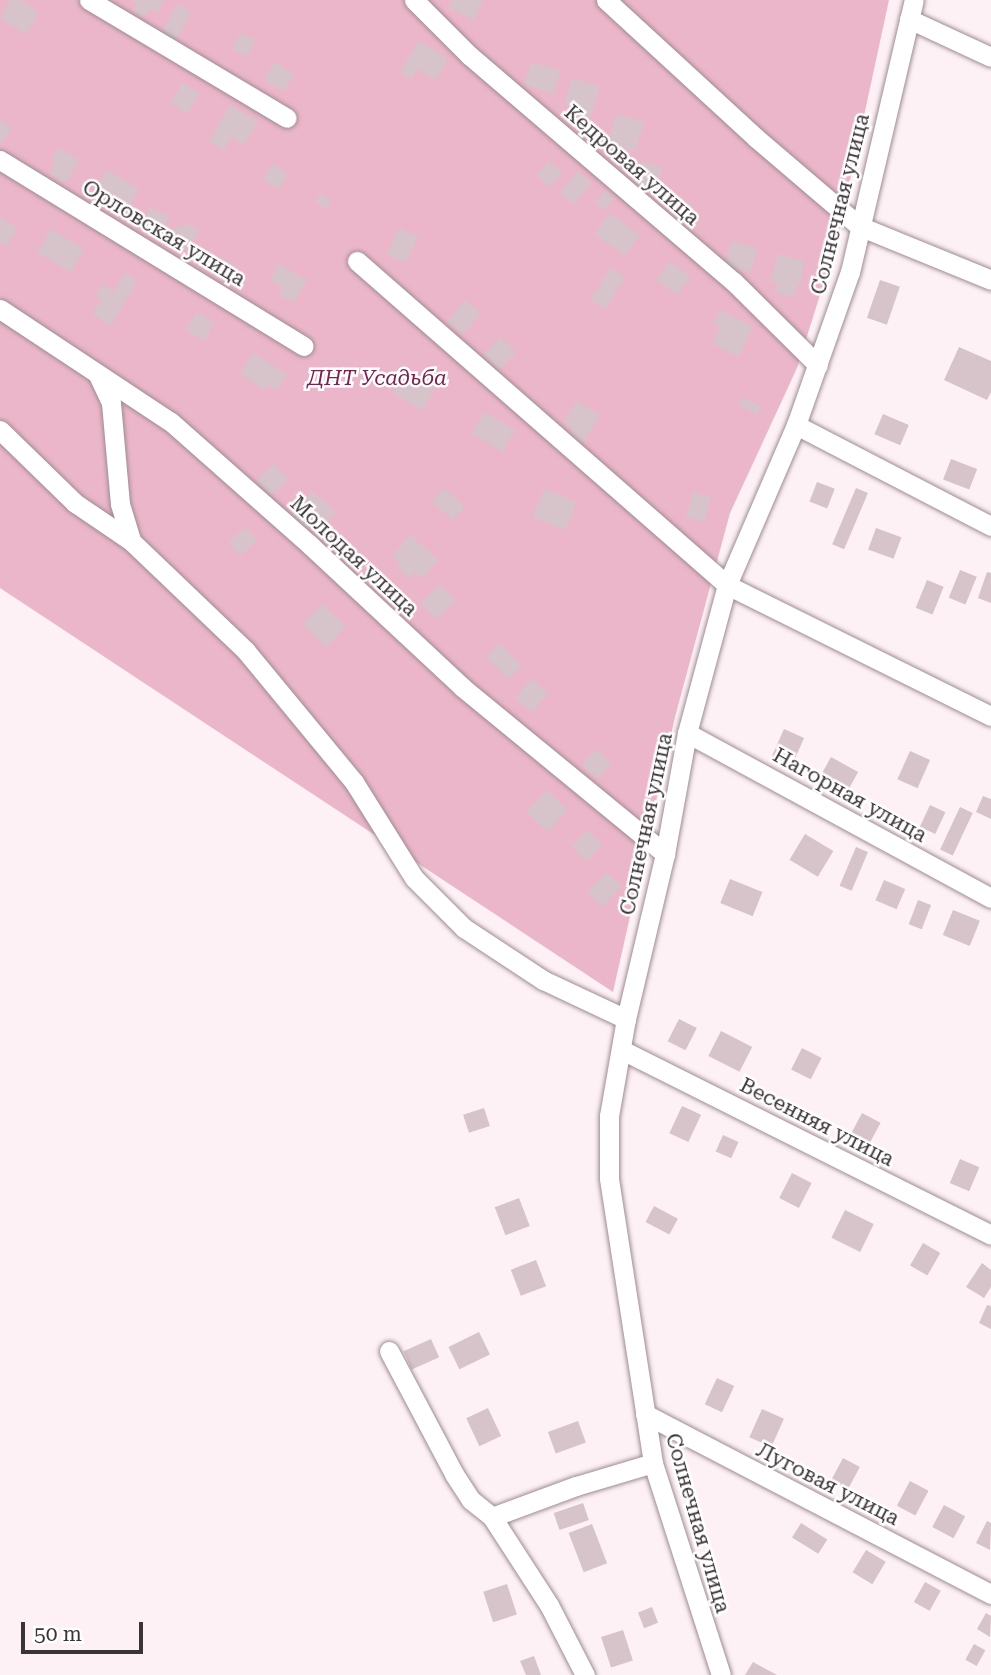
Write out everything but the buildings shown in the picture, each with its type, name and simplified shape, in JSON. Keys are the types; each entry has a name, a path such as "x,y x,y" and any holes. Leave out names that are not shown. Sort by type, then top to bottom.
{"street":[{"path":"89,0 287,118"},
{"name":"Кедровая улица","path":"414,0 469,55 734,282 817,365"},
{"path":"606,0 756,138 859,226 991,280"},
{"name":"Солнечная улица","path":"721,1675 653,1463 609,1178 610,1116 626,1019 665,854 687,733 727,585 796,425 850,272 914,0"},
{"path":"909,19 991,57"},
{"name":"Орловская улица","path":"0,160 303,346"},
{"path":"357,261 727,585 991,716"},
{"name":"Молодая улица","path":"0,309 171,422 311,546 462,687 665,854"},
{"path":"97,374 111,403 116,428 115,465 120,504 131,541"},
{"path":"796,425 991,526"},
{"path":"0,430 75,503 131,541 246,651 354,782 414,878 464,928 543,980 626,1019"},
{"name":"Нагорная улица","path":"687,733 991,898"},
{"name":"Весенняя улица","path":"622,1050 991,1235"},
{"path":"389,1351 454,1474 471,1500 492,1517 549,1605 585,1675"},
{"name":"Луговая улица","path":"645,1414 991,1594"},
{"path":"492,1517 576,1486 653,1463"}],"green space":[{"name":"ДНТ Усадьба","path":"0,0 889,0 837,241 797,368 730,513 675,717 613,992 0,588"}]}
